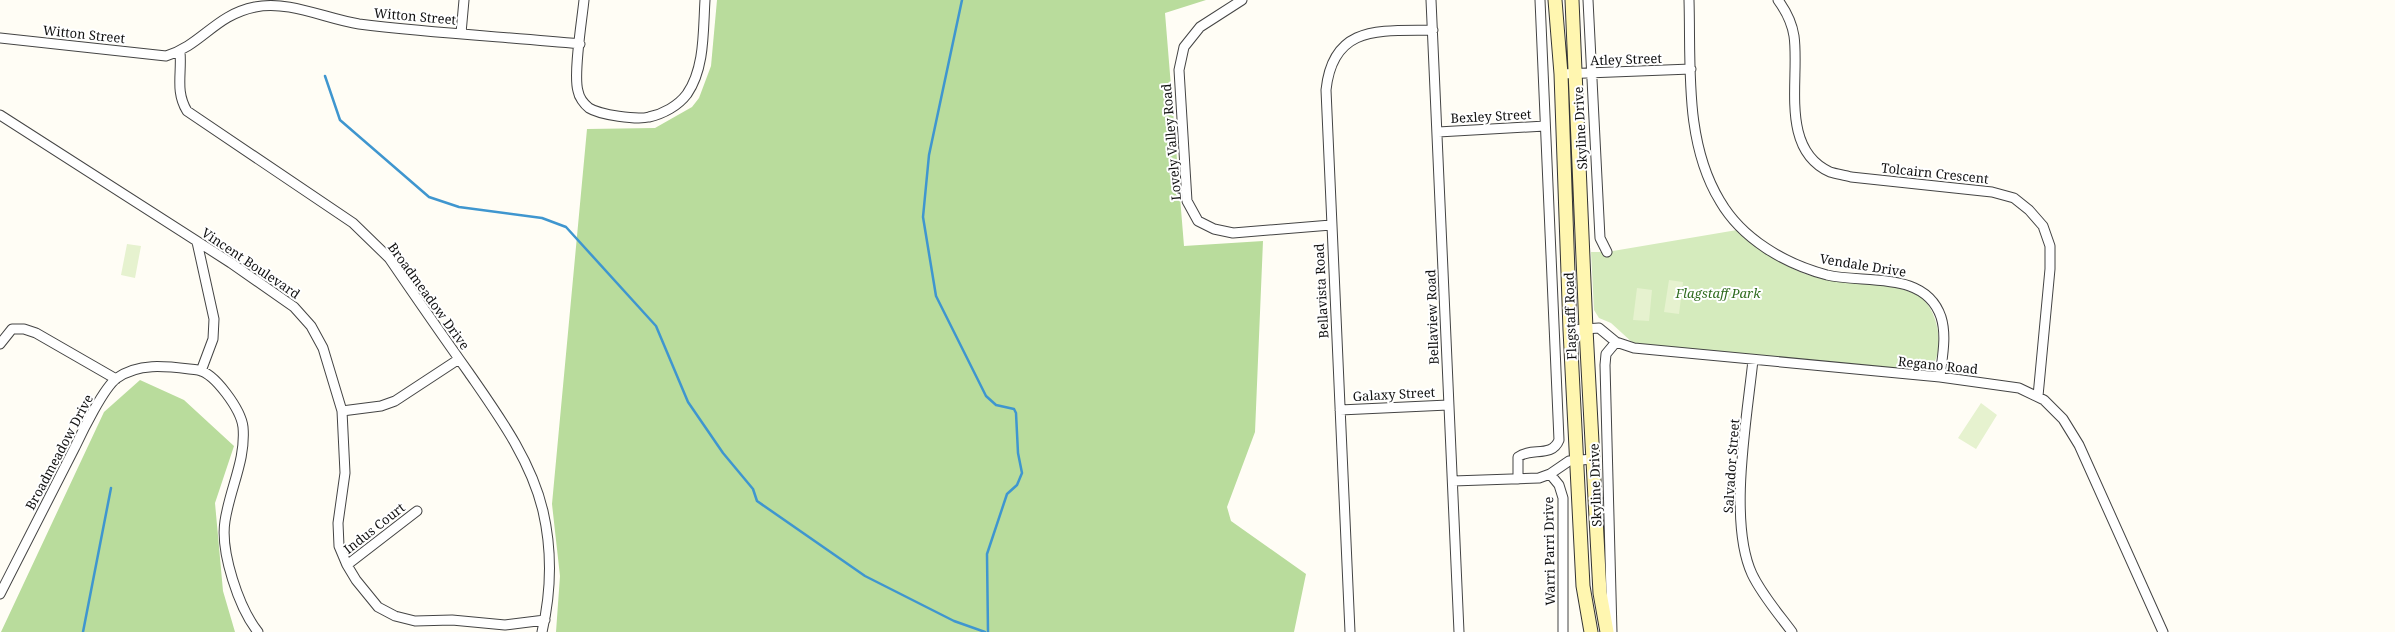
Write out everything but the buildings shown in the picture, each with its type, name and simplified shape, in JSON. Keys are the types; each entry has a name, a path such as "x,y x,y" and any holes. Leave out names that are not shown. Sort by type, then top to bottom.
{"main road":[{"name":"Flagstaff Road","path":"1554,0 1561,74 1570,330 1583,586 1590,632"},
{"name":"Flagstaff Road","path":"1572,0 1577,74 1586,329 1600,593 1607,632"}],"street":[{"path":"461,33 464,0"},
{"path":"584,0 577,86 581,99 588,107 597,112 647,118 662,113 675,106 686,94 692,84 700,63 705,0"},
{"name":"Lovely Valley Road","path":"1242,0 1200,27 1184,47 1179,70 1187,201 1198,221 1214,229 1233,233 1331,225"},
{"name":"Bellaview Road","path":"1431,0 1459,632"},
{"name":"Flagstaff Road","path":"1518,479 1518,457 1523,453 1551,451 1557,446 1559,440 1540,0"},
{"name":"Skyline Drive","path":"1588,0 1590,73 1600,238 1607,252"},
{"name":"Vendale Drive","path":"1689,0 1695,133 1700,152 1719,200 1732,219 1771,252 1800,266 1828,275 1908,284 1924,292 1935,304 1944,330 1940,377"},
{"name":"Tolcairn Crescent","path":"1778,0 1788,14 1794,36 1795,114 1797,133 1816,162 1829,172 1850,177 1992,192 2014,198 2029,210 2043,226 2050,246 2050,269 2038,396"},
{"name":"Witton Street","path":"0,38 166,56 180,52 220,20 238,11 272,3 358,24 580,44"},
{"name":"Bellavista Road","path":"1350,632 1331,225 1326,90 1328,70 1338,50 1357,38 1380,31 1432,30"},
{"name":"Broadmeadow Drive","path":"180,52 182,68 179,90 180,100 187,111 354,223 388,258 499,417 526,464 543,511 550,563 545,620 542,632"},
{"name":"Atley Street","path":"1561,74 1692,69"},
{"name":"Vincent Boulevard","path":"0,115 197,242 294,307 306,321 323,348 342,411 345,473 338,523 339,546 347,566 378,607 396,616 415,621 452,620 505,625 545,620"},
{"name":"Bexley Street","path":"1438,132 1545,126"},
{"path":"197,242 214,319 213,339 201,371"},
{"name":"Regano Road","path":"1570,330 1598,328 1616,342 1634,348 1940,377 2019,388 2038,396 2063,419 2079,445 2164,632"},
{"path":"0,344 12,329 24,329 36,333 116,379 142,367 168,366 201,371 219,384 234,404 243,425 241,464 225,522 226,554 238,595 258,632"},
{"name":"Skyline Drive","path":"1612,632 1605,365 1606,354 1616,342"},
{"path":"342,411 381,406 395,401 459,359"},
{"name":"Salvador Street","path":"1753,360 1740,494 1744,551 1759,587 1792,632"},
{"name":"Broadmeadow Drive","path":"0,594 91,415 116,379"},
{"name":"Galaxy Street","path":"1340,410 1448,405"},
{"path":"1453,481 1539,478 1550,474 1569,461 1593,458"},
{"name":"Warri Parri Drive","path":"1550,474 1559,485 1563,498 1563,632"},
{"name":"Indus Court","path":"347,566 416,511"}],"green space":[{"path":"717,0 1206,0 1165,13 1184,246 1263,241 1255,432 1227,507 1231,521 1306,574 1294,632 556,632 560,576 552,504 587,129 655,128 692,107 699,98 711,66"},
{"name":"Flagstaff Park","path":"1737,230 1769,255 1804,273 1830,280 1875,284 1897,288 1917,295 1925,301 1936,322 1939,347 1936,358 1931,367 1923,372 1634,344 1611,323 1599,318 1594,310 1591,252 1607,252"},
{"path":"127,244 141,246 135,278 121,275"},
{"path":"1669,280 1683,282 1679,314 1664,312"},
{"path":"1637,288 1652,290 1649,321 1633,320"},
{"path":"140,380 184,400 234,446 215,503 223,591 235,632 1,632 104,412"},
{"path":"1981,403 1997,415 1976,449 1958,438"}],"waterway":[{"path":"962,0 929,155 923,217 936,296 986,396 996,405 1014,409 1016,413 1018,453 1022,473 1017,485 1007,494 987,554 988,632"},
{"path":"325,76 340,120 429,197 459,207 542,218 566,227 656,326 688,402 723,453 753,489 757,501 865,576 954,621 985,632"},
{"path":"83,632 111,488"}]}
